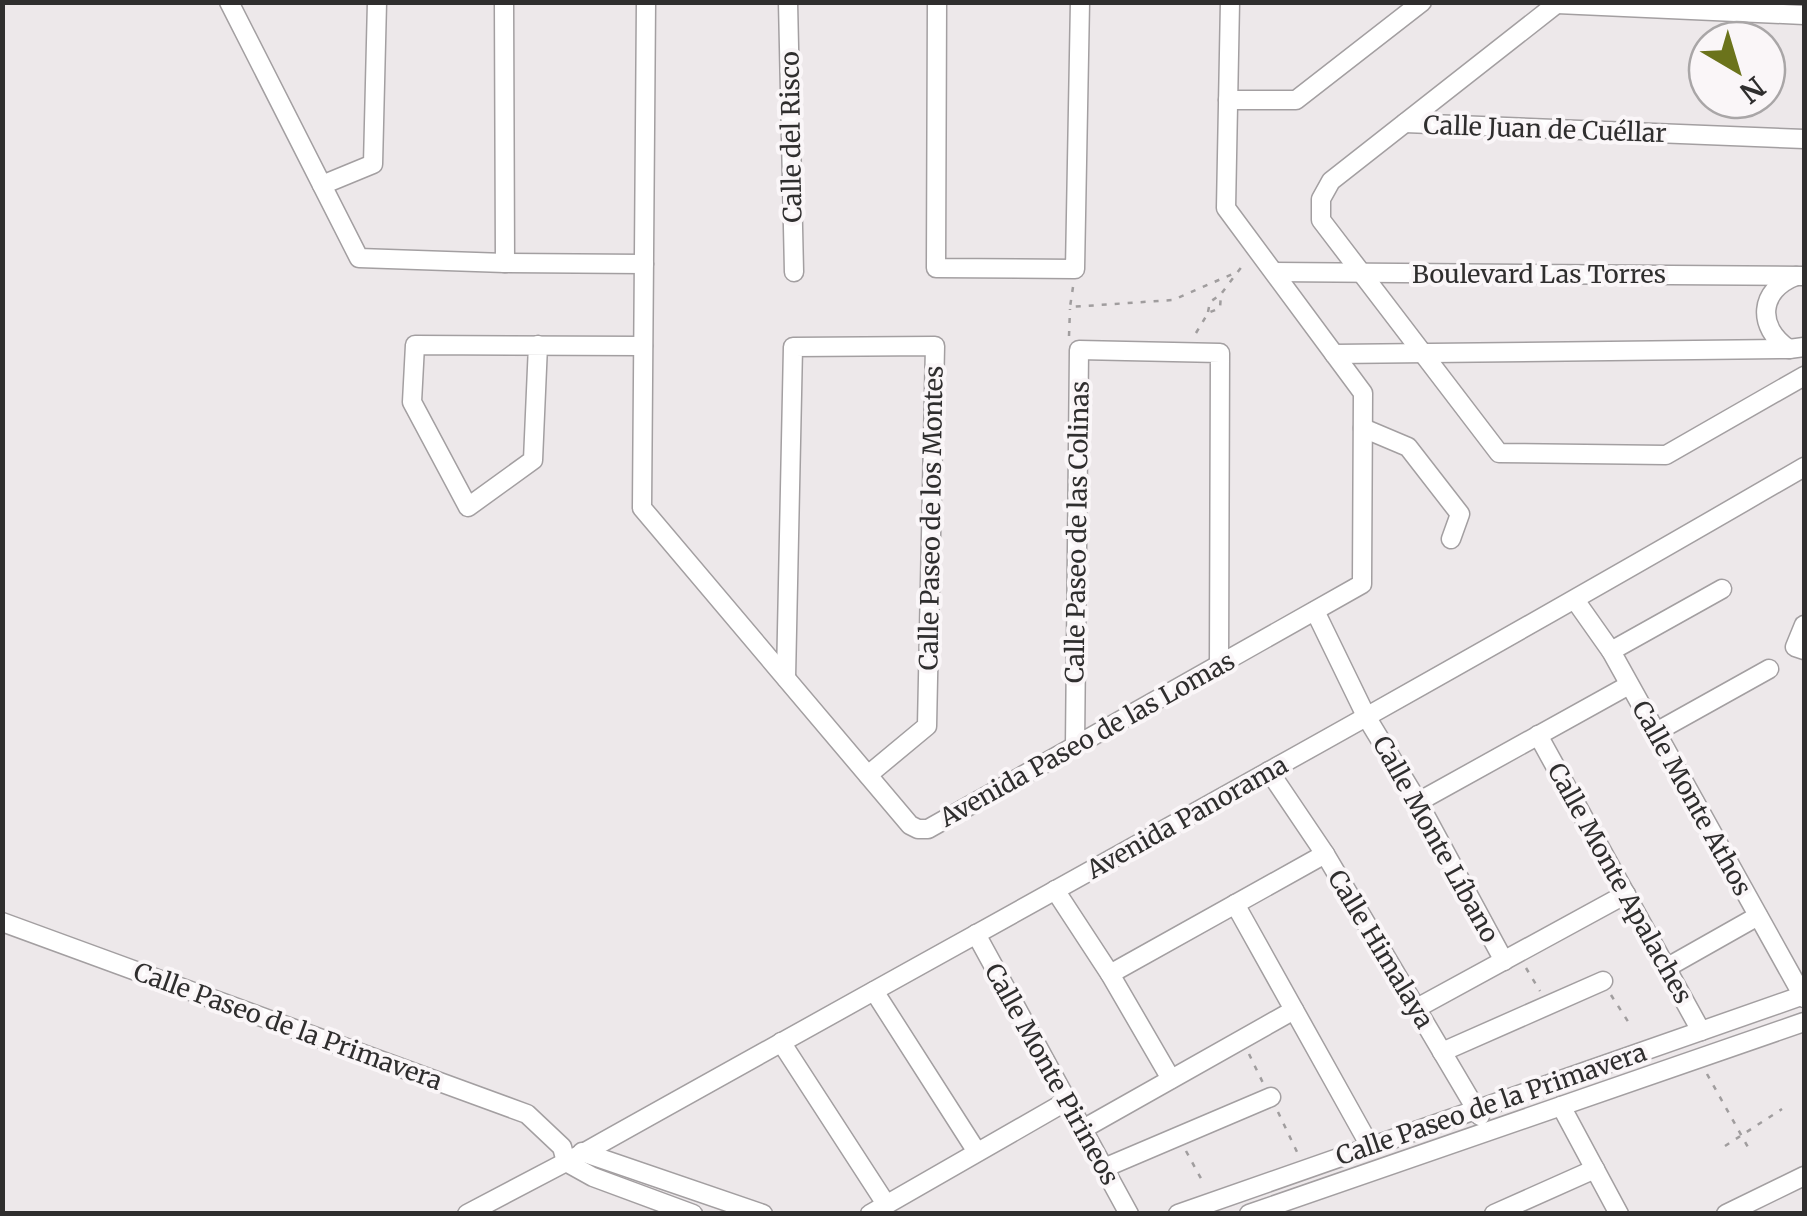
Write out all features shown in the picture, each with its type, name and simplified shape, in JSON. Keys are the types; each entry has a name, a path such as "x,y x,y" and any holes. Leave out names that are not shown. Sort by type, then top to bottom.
{"street":[{"path":"229,2 359,258 644,264"},
{"path":"322,186 373,164 377,2"},
{"path":"504,2 505,263"},
{"name":"Avenida Paseo de las Lomas","path":"646,2 642,508 910,825 918,829 928,829 1362,584 1364,393 1226,208 1230,2"},
{"name":"Calle del Risco","path":"788,2 794,272"},
{"path":"936,2 936,268 1075,269 1080,2"},
{"path":"1228,100 1296,100 1422,2"},
{"path":"1804,15 1558,3 1331,181 1322,200 1321,220 1500,453 1666,456 1804,376"},
{"name":"Calle Juan de Cuéllar","path":"1405,123 1804,139"},
{"name":"Boulevard Las Torres","path":"1274,272 1801,276"},
{"path":"1797,348 1777,342 1766,316 1774,290 1784,281 1801,276"},
{"path":"538,346 533,460 468,507 412,402 414,345 644,346"},
{"name":"Calle Paseo de los Montes","path":"786,678 793,347 935,346 927,726 868,775"},
{"path":"1334,354 1797,348"},
{"name":"Calle Paseo de las Colinas","path":"1075,746 1079,350 1220,353 1219,665"},
{"path":"1363,428 1408,447 1460,514 1451,539"},
{"name":"Avenida Panorama","path":"466,1214 564,1155 585,1152 1367,718 1804,466"},
{"path":"1610,652 1722,589"},
{"name":"Calle Monte Athos","path":"1576,600 1610,652 1804,996"},
{"name":"Calle Monte Líbano","path":"1315,611 1367,718 1511,957"},
{"path":"1804,625 1796,647 1804,650"},
{"path":"1656,732 1769,669"},
{"path":"1418,802 1629,685"},
{"name":"Calle Monte Apalaches","path":"1538,736 1701,1031"},
{"name":"Calle Himalaya","path":"1269,771 1325,854 1489,1131"},
{"path":"1110,974 1325,854"},
{"path":"1055,890 1171,1079"},
{"path":"1416,1008 1626,894"},
{"path":"1235,904 1370,1146"},
{"path":"1666,968 1758,916"},
{"name":"Calle Paseo de la Primavera","path":"2,922 528,1114 564,1155 593,1177 693,1214"},
{"name":"Calle Monte Pirineos","path":"976,934 1129,1214"},
{"path":"1442,1052 1603,981"},
{"path":"874,990 977,1152"},
{"name":"Calle Paseo de la Primavera","path":"1178,1214 1804,996"},
{"path":"1083,1129 1294,1010"},
{"name":"Calle Paseo de la Primavera","path":"1249,1214 1282,1208 1489,1131 1804,1022"},
{"path":"781,1042 878,1209 1067,1101"},
{"path":"1104,1168 1270,1097"},
{"path":"1561,1106 1619,1214"},
{"path":"585,1152 763,1214"},
{"path":"1494,1214 1595,1169"},
{"path":"1726,1214 1804,1176"}],"path":[{"path":"1184,352 1208,313 1210,302 1221,294 1256,248"},
{"path":"1075,269 1069,343 1079,350"},
{"path":"1070,307 1173,300 1238,272"},
{"path":"1208,313 1220,308 1221,294"},
{"path":"1511,957 1549,1005"},
{"path":"1603,981 1629,1023"},
{"path":"1698,1060 1750,1149"},
{"path":"1725,1146 1782,1109"},
{"path":"1179,1136 1212,1201"}]}
